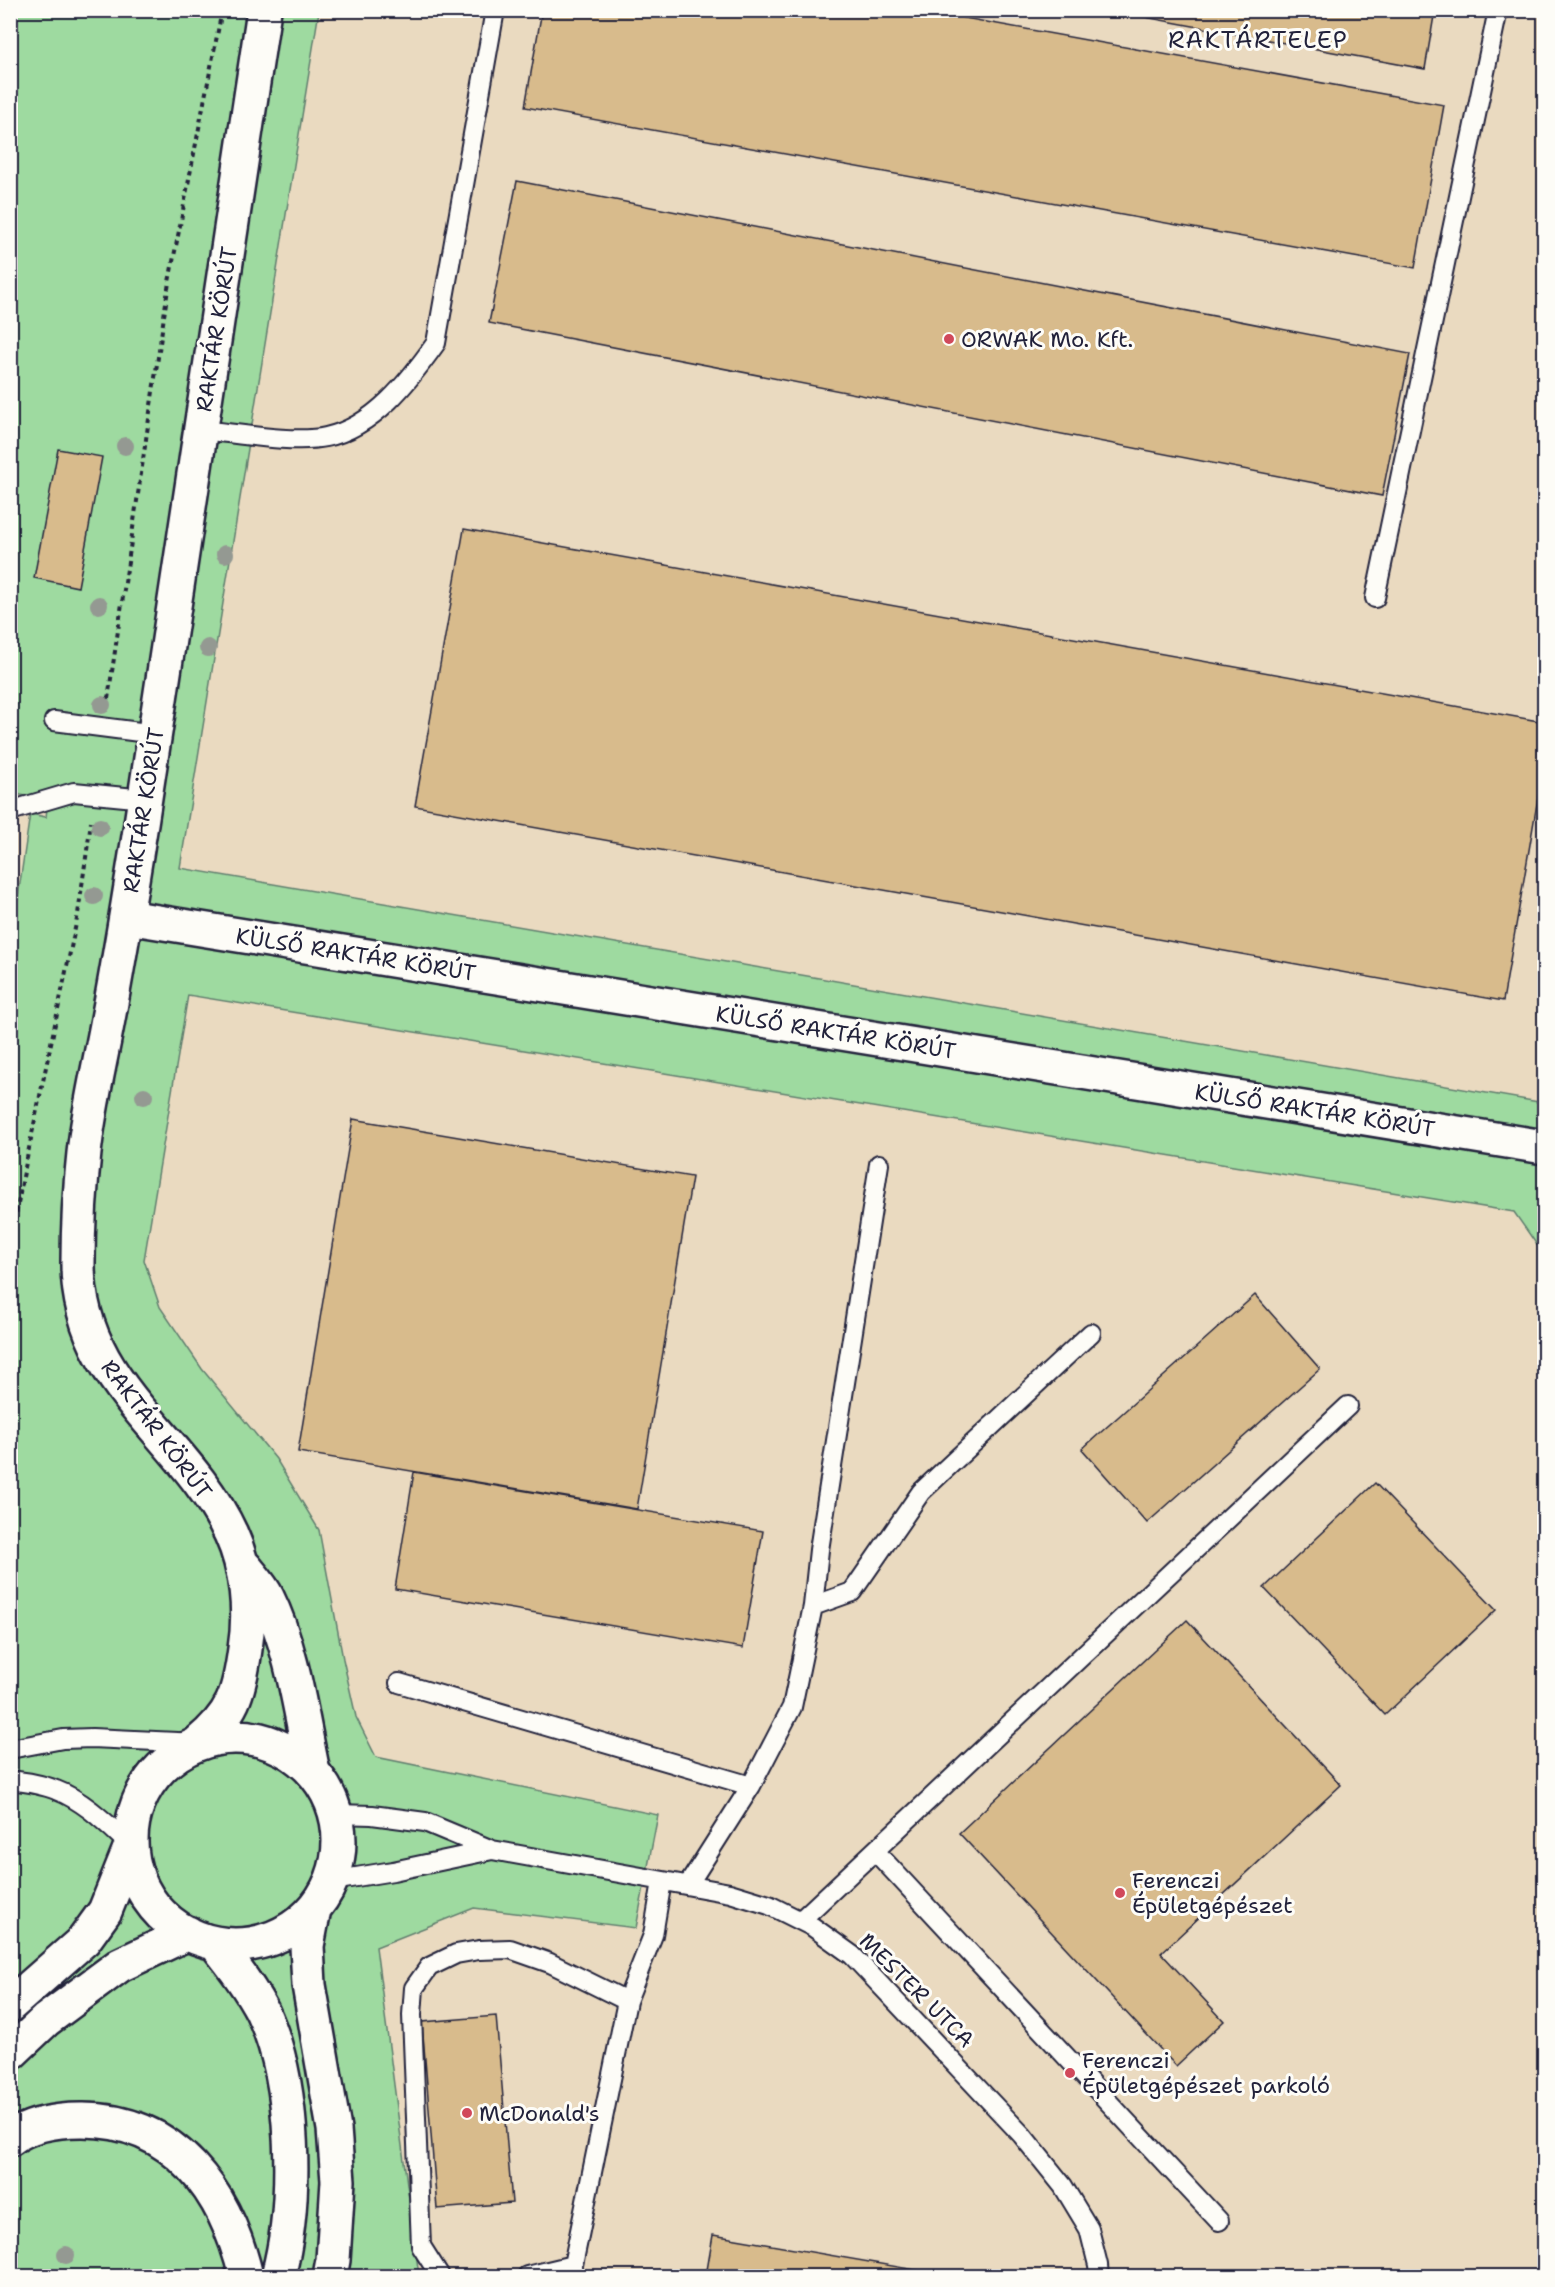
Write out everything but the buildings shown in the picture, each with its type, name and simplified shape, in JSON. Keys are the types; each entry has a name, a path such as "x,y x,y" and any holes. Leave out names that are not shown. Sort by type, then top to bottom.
{"street":[{"name":"RAKTÁR KÖRÚT","path":"242,1563 231,1533 198,1480 107,1368 92,1339 80,1297 78,1268 84,1151 127,917 127,797 136,732 201,430 264,10"},
{"name":"KÜLSŐ RAKTÁR KÖRÚT","path":"127,917 1545,1147"},
{"path":"10,2005 84,1940 105,1911 131,1846 135,1810 151,1779 171,1758 198,1743 216,1728 230,1710 242,1674 249,1624 242,1563"},
{"path":"242,1563 266,1595 277,1620 289,1661 313,1772"},
{"path":"10,2054 46,2020 120,1965 201,1938 240,1945 272,1939 296,1926 314,1909 332,1881 339,1844 336,1814 328,1792 313,1772 293,1754 258,1739 230,1737 198,1743"},
{"path":"131,1846 137,1877 143,1890 167,1920 201,1938 242,1977 262,2013 276,2052 285,2094 291,2186 289,2220 278,2277"},
{"path":"314,1909 307,1946 309,1985 334,2129 338,2181 330,2277"},
{"path":"10,2139 45,2124 93,2120 131,2127 168,2145 201,2174 214,2192 233,2232 246,2277"}],"lane":[{"path":"201,430 297,439 325,437 344,431 367,419 393,397 417,370 436,343 495,10"},
{"path":"1375,598 1498,10"},
{"path":"54,721 136,732"},
{"path":"10,811 74,792 127,797"},
{"path":"688,1885 751,1786 792,1707 813,1606 819,1550 879,1164"},
{"path":"813,1606 852,1592 921,1492 1091,1333"},
{"path":"801,1920 1348,1406"},
{"path":"399,1683 751,1786"},
{"path":"10,1749 63,1739 92,1738 198,1743"},
{"path":"10,1780 39,1784 73,1798 92,1810 131,1846"},
{"path":"336,1814 372,1815 424,1822 492,1850"},
{"path":"332,1881 492,1850"},
{"name":"MESTER UTCA","path":"492,1850 730,1893 769,1905 813,1927 852,1955 1022,2135 1063,2186 1089,2229 1099,2277"},
{"path":"875,1851 1219,2221"},
{"path":"527,2277 573,2265 627,2001 653,1935 662,1881"},
{"path":"440,2277 421,2246 412,2015 414,1988 429,1967 456,1954 479,1950 510,1949 550,1963 627,2001"}],"path":[{"path":"169,282 222,10"}],"shaded area":[{"path":"319,11 1544,11 1544,1103 180,868"},
{"path":"11,793 48,799 11,1082"},
{"path":"188,995 1515,1212 1544,1255 1544,2276 419,2276 376,1947 474,1908 636,1928 658,1815 376,1757 356,1717 343,1659 202,1369 160,1307 144,1259"}],"green space":[{"path":"11,11 319,11 180,868 1544,1103 1544,1255 1514,1212 188,995 144,1260 160,1307 202,1369 276,1459 319,1530 356,1717 376,1757 658,1815 636,1928 474,1908 376,1947 419,2276 11,2276 10,952 30,814 46,817 48,800 10,793"}],"place":[{"name":"ORWAK Mo. Kft.","path":"949,339"},
{"name":"Ferenczi Épületgépészet","path":"1120,1893"},
{"name":"Ferenczi Épületgépészet parkoló","path":"1070,2073"},
{"name":"McDonald's","path":"467,2113"}],"district":[{"name":"RAKTÁRTELEP","path":"1258,40"}]}
